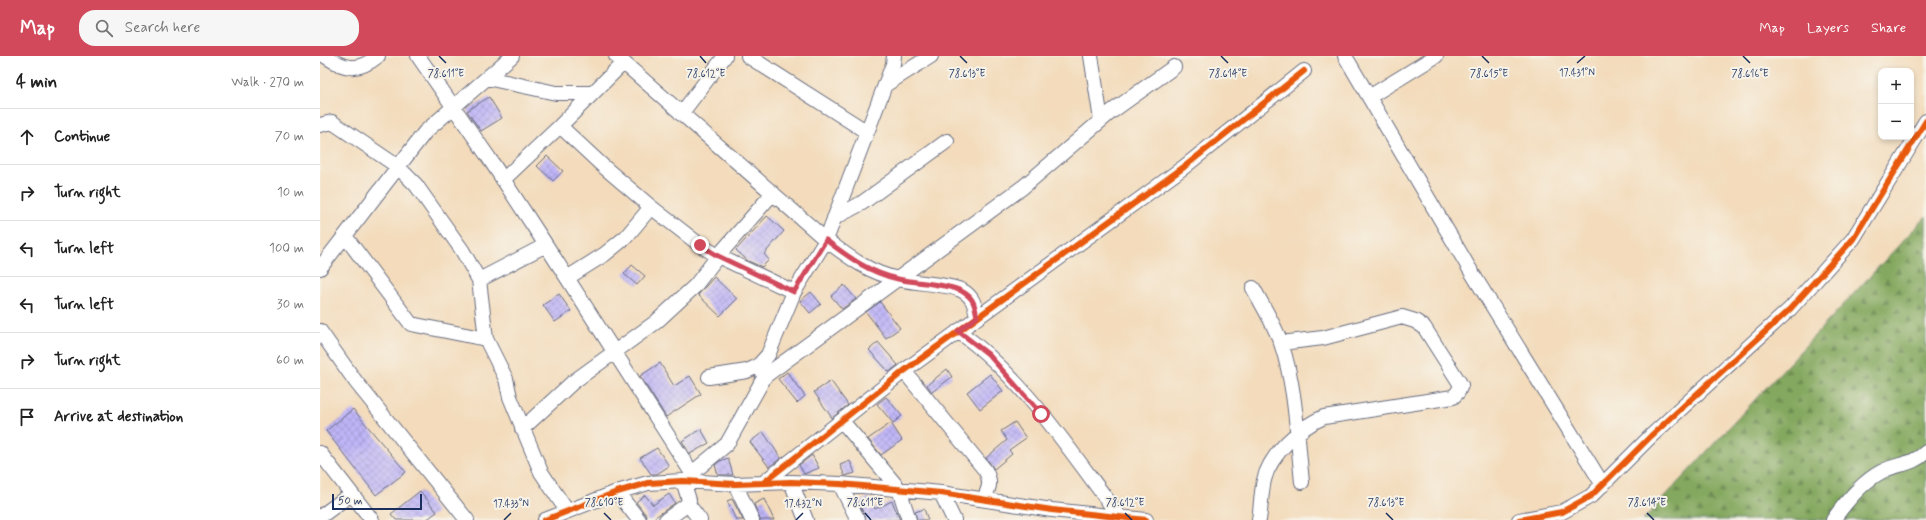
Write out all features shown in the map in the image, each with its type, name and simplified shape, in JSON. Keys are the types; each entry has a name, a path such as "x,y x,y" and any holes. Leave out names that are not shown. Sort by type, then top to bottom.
{"street":[{"path":"325,56 338,64 356,68 370,63 378,56"},
{"path":"418,56 503,180 616,352 691,480 688,504 666,520"},
{"path":"320,268 397,166 425,132 512,56"},
{"path":"681,114 725,56"},
{"path":"748,56 769,61 867,132"},
{"path":"691,480 727,444 761,371 794,292 826,240 893,64 894,56"},
{"path":"885,85 931,56"},
{"path":"1091,56 1101,120"},
{"path":"1345,56 1468,268 1603,486"},
{"path":"1369,97 1436,56"},
{"path":"503,180 593,93 619,59 826,240 861,266 897,279 959,289 972,298 977,317"},
{"path":"709,377 747,371 761,371 836,325 1023,187 1101,120 1174,67"},
{"path":"763,483 904,371 1184,167 1304,71"},
{"path":"487,78 556,93 593,93"},
{"path":"1519,520 1562,512 1590,496 1603,486 1651,436 1790,309 1848,244 1926,121"},
{"path":"320,125 322,123 332,122 397,166 420,190 462,250 479,280 486,338 506,379 510,397 522,430 541,472 567,511"},
{"path":"560,126 604,167 651,207 700,245 718,256 794,292"},
{"path":"834,218 862,203 947,140"},
{"path":"522,430 573,382 656,322 689,291 773,193"},
{"path":"567,278 605,254 626,237 651,207"},
{"path":"345,236 411,324 486,338"},
{"path":"479,280 546,245"},
{"path":"1253,288 1270,318 1281,343 1289,373 1302,482"},
{"path":"1259,520 1264,479 1277,455 1297,433 1310,423 1324,417 1453,397 1458,392 1460,385 1424,327 1415,321 1402,318 1323,338 1281,343"},
{"path":"320,331 356,382 467,520"},
{"path":"958,331 988,354 1010,377 1041,414 1120,517"},
{"path":"904,371 989,478 990,486 984,499"},
{"path":"842,421 899,489 908,520"},
{"path":"1833,520 1871,478 1896,465 1912,462 1926,452"},
{"path":"320,453 372,520"},
{"path":"545,520 617,492 648,483 691,480 735,484 791,482 840,484 899,489 984,499 1054,515 1120,517 1146,520"},
{"path":"791,482 806,520"},
{"path":"735,484 752,520"},
{"path":"840,484 858,520"},
{"path":"617,492 639,520"},
{"path":"941,493 954,520"},
{"path":"320,517 351,494"},
{"path":"688,504 700,520"}],"green space":[{"path":"1926,216 1926,520 1643,520"}],"building":[{"path":"489,97 502,118 481,131 467,111"},
{"path":"547,156 563,171 553,181 537,166"},
{"path":"767,216 784,231 764,254 769,260 762,267 748,261 736,250"},
{"path":"632,265 645,276 637,285 624,274"},
{"path":"714,277 737,299 720,316 698,295"},
{"path":"844,285 856,299 842,309 831,296"},
{"path":"811,292 821,304 810,313 800,301"},
{"path":"559,294 571,311 555,322 543,305"},
{"path":"880,302 900,328 886,338 866,312"},
{"path":"878,342 898,365 889,372 869,350"},
{"path":"660,363 674,386 690,376 701,394 666,417 640,376"},
{"path":"947,369 952,377 932,392 927,385"},
{"path":"787,372 805,396 797,403 778,379"},
{"path":"990,374 1003,391 980,409 967,392"},
{"path":"831,381 848,405 832,418 814,392"},
{"path":"886,397 902,416 893,423 877,404"},
{"path":"353,409 406,472 376,495 326,431"},
{"path":"1015,422 1026,438 1009,450 1012,454 994,469 986,458 1007,440 1001,431"},
{"path":"891,423 902,440 881,455 868,439"},
{"path":"701,429 709,443 690,454 682,441"},
{"path":"763,432 781,458 769,467 750,442"},
{"path":"657,448 669,466 657,474 651,474 640,458"},
{"path":"812,455 819,468 804,474 799,465"},
{"path":"728,458 733,475 718,475 715,465"},
{"path":"850,461 855,473 845,476 840,465"},
{"path":"420,491 437,512 426,520 396,520 391,514"},
{"path":"669,494 675,503 651,520 647,520 646,515 636,502 645,495 653,505"},
{"path":"869,497 875,509 892,501 900,520 866,520 859,503"},
{"path":"732,499 743,520 736,520 727,501"},
{"path":"764,499 774,520 760,520 754,504"},
{"path":"924,509 928,520 917,520 915,512"}],"cycle path":[{"path":"763,483 904,371 1184,167 1304,71"},
{"path":"1519,520 1562,512 1591,496 1651,436 1790,309 1853,239 1926,121"},
{"path":"545,520 617,492 648,483 683,481 735,484 791,482 840,484 941,493 1052,510 1146,520"}],"route":[{"path":"700,245 718,256 794,292 816,259 826,240 861,266 897,279 959,289 972,298 977,317 958,331 988,354 1010,377 1041,414"}]}
